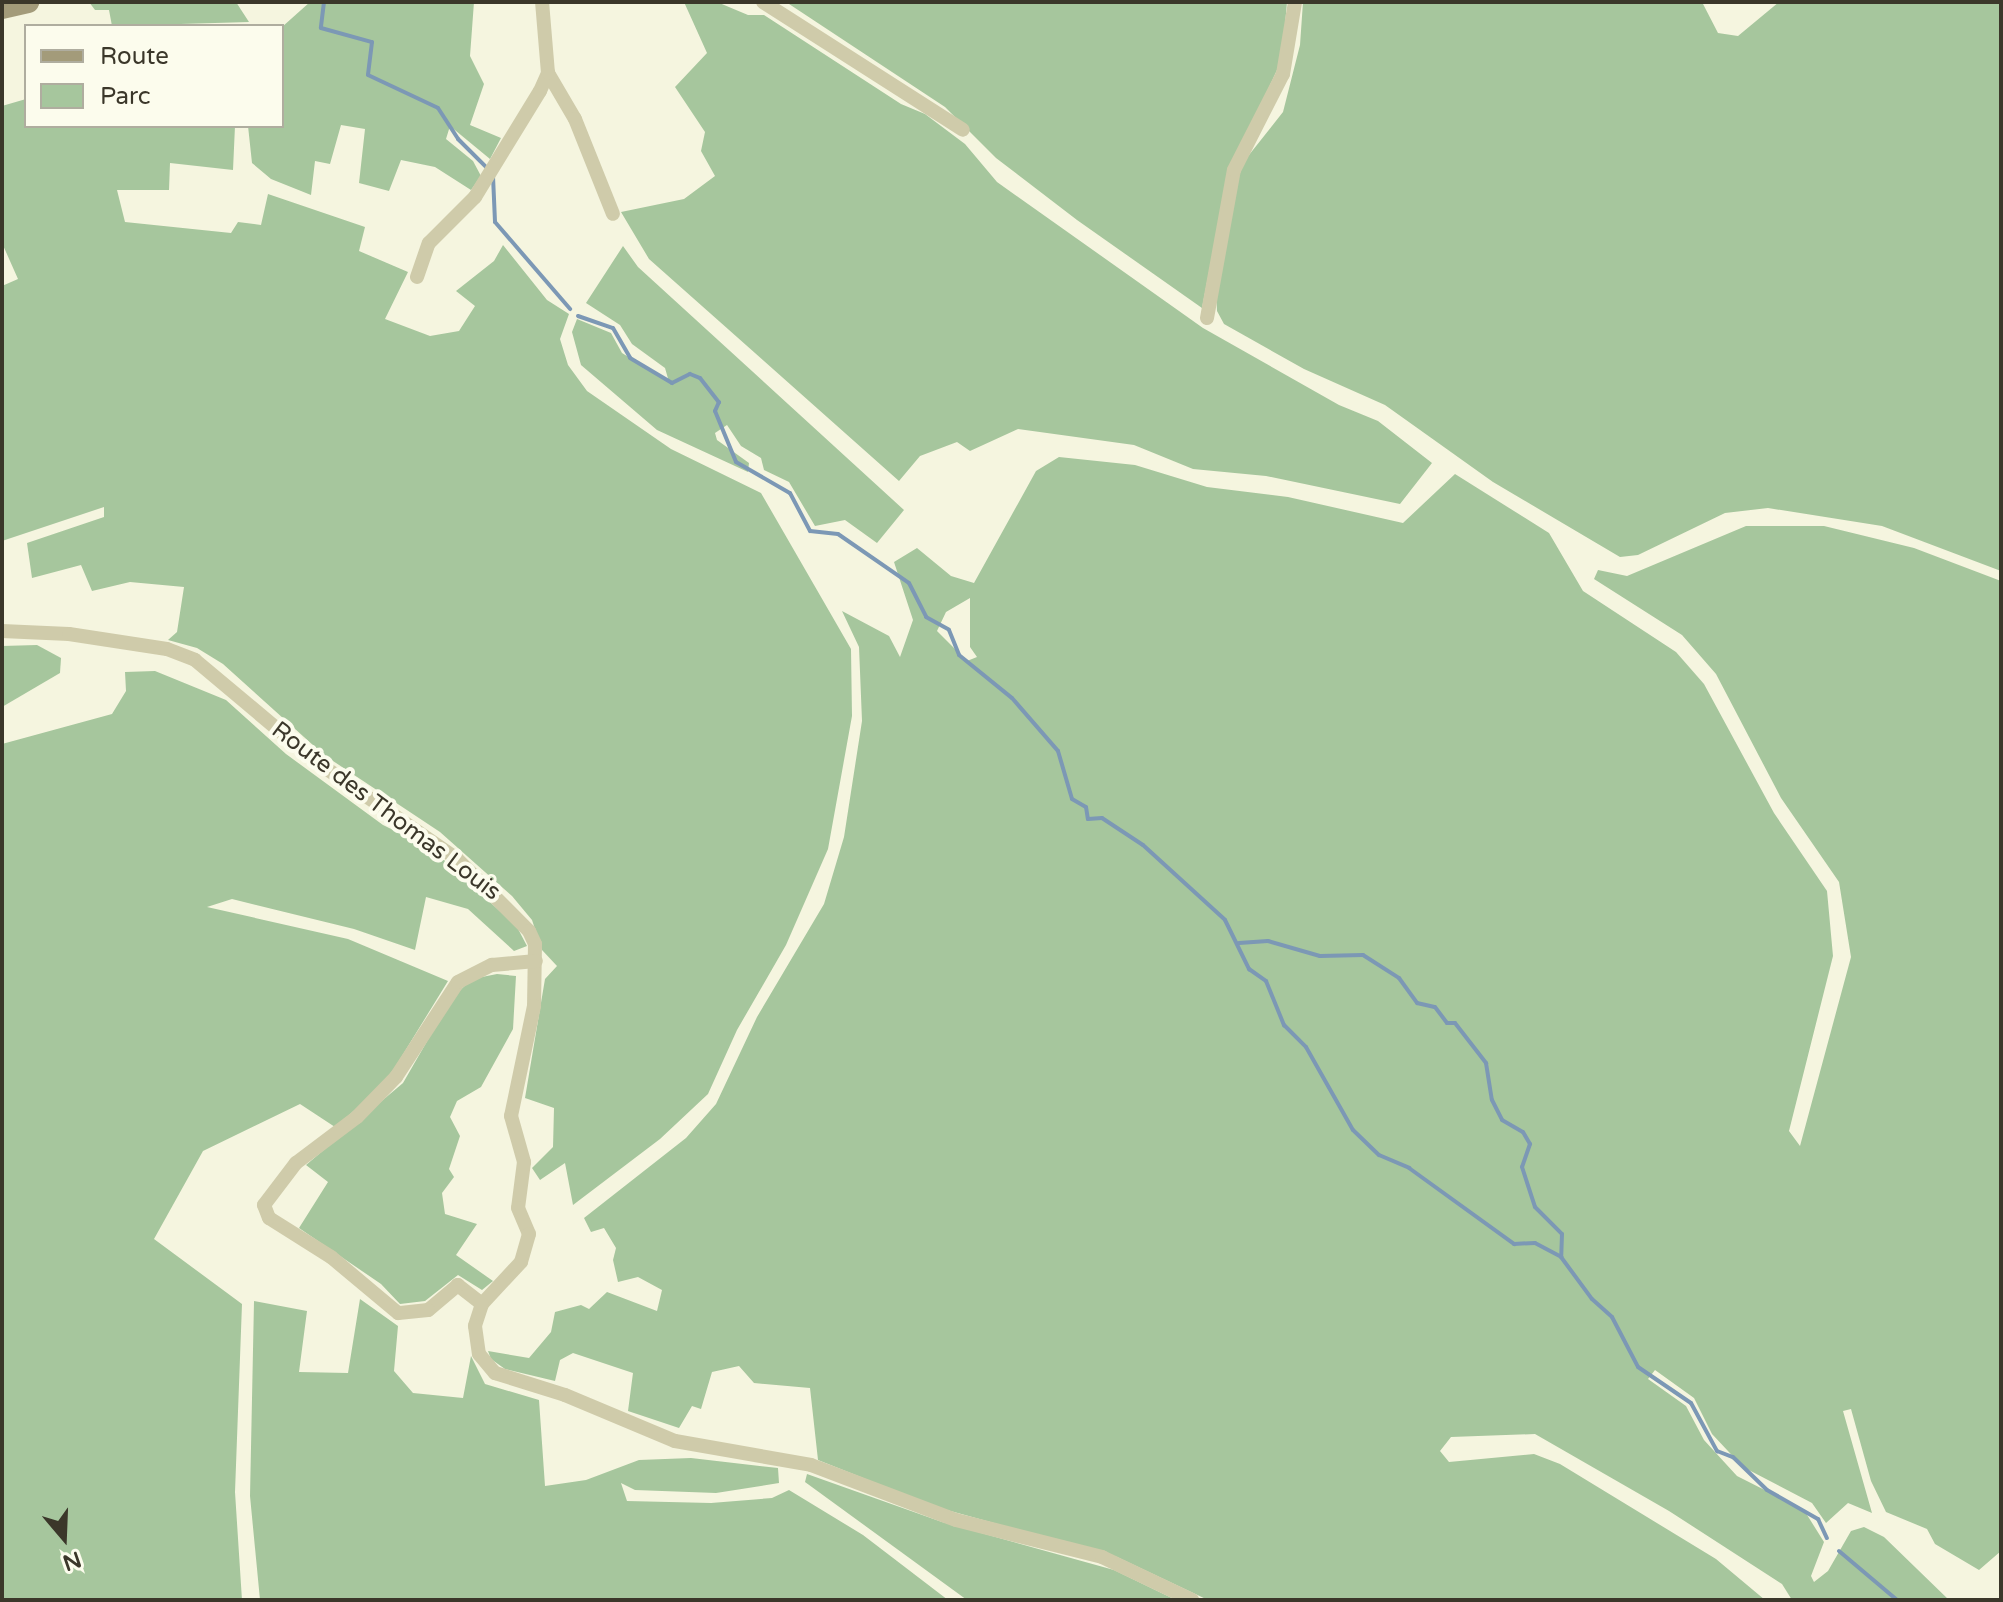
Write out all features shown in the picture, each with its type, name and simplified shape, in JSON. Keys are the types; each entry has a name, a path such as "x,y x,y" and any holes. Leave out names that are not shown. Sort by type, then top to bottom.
{"main road":[{"path":"2,8 28,2"}],"street":[{"path":"542,2 548,73 575,119 613,214"},
{"path":"763,2 963,130"},
{"path":"1207,318 1234,170 1283,74 1295,2"},
{"path":"417,277 429,243 464,212 491,174 548,73"},
{"name":"Route des Thomas Louis","path":"2,631 69,634 167,649 195,660 314,760 479,877 529,931 536,961 534,1006 511,1116 524,1162 518,1208 529,1234 514,1274 482,1304"},
{"path":"536,961 492,965 458,982 396,1077 357,1117 296,1163 264,1205 269,1218 331,1257 398,1313 428,1310 458,1285 482,1304 475,1342 495,1373 565,1395 675,1441 811,1465 956,1520 1102,1557 1192,1600"}],"green space":[{"path":"89,2 236,2 249,22 112,24 109,10 95,10"},
{"path":"310,2 474,2 470,56 484,84 470,125 501,138 490,159 450,126 446,139 473,161 481,176 471,190 435,167 401,160 389,191 359,183 365,129 341,125 330,164 315,161 311,195 271,179 252,163 248,128 284,128 284,25"},
{"path":"684,2 717,2 748,15 764,15 901,104 925,114 965,144 997,182 1203,328 1339,405 1378,421 1432,463 1400,504 1266,476 1193,469 1134,445 1018,429 970,451 957,442 920,456 899,481 649,259 621,212 684,199 715,176 701,151 705,132 675,87 707,53"},
{"path":"786,2 1287,2 1282,59 1227,179 1202,308 1077,220 996,158 945,107"},
{"path":"1303,2 1702,2 1718,33 1738,36 1779,2 2001,2 2001,571 1882,526 1768,508 1725,513 1638,555 1620,557 1493,482 1385,405 1304,369 1224,324 1217,311 1216,290 1236,183 1245,160 1283,112 1300,45"},
{"path":"24,100 24,128 235,128 233,170 170,163 169,190 117,190 125,222 231,233 238,222 261,225 268,194 365,227 359,251 408,272 385,319 430,336 459,331 475,306 456,291 494,261 503,245 547,300 569,314 560,339 568,365 587,391 671,449 761,493 851,649 852,716 828,849 786,945 737,1030 708,1094 660,1139 573,1205 565,1163 540,1180 532,1168 553,1147 554,1108 525,1098 545,979 557,966 542,950 532,920 512,896 440,832 324,755 223,664 197,648 168,640 177,632 184,587 130,582 92,591 81,565 32,578 27,543 104,517 104,507 2,541 2,286 18,279 2,243 2,106"},
{"path":"623,246 638,267 904,510 877,543 845,520 815,526 789,482 764,470 761,458 741,446 727,425 715,433 717,440 749,463 748,472 657,430 581,365 572,332 577,319 611,333 622,353 669,382 665,368 632,344 620,325 586,303"},
{"path":"1059,457 1135,465 1207,487 1288,497 1403,523 1455,474 1549,533 1583,591 1676,652 1704,684 1774,813 1827,891 1833,956 1789,1131 1800,1146 1851,957 1839,882 1781,798 1716,674 1682,635 1594,579 1598,570 1627,576 1746,526 1824,526 1914,548 2001,581 2001,1551 1979,1570 1935,1544 1927,1529 1886,1512 1871,1481 1851,1409 1843,1411 1872,1513 1848,1503 1826,1523 1812,1503 1743,1467 1712,1434 1694,1398 1655,1370 1648,1379 1686,1406 1704,1440 1737,1476 1804,1510 1824,1542 1811,1576 1814,1582 1828,1571 1851,1531 1864,1527 1884,1537 1949,1600 1792,1600 1782,1584 1669,1511 1535,1434 1451,1437 1440,1451 1449,1462 1534,1454 1560,1464 1716,1559 1765,1600 1208,1600 1117,1557 936,1507 818,1460 810,1388 754,1383 739,1366 712,1372 701,1409 692,1406 679,1428 628,1411 633,1373 573,1353 560,1360 555,1381 505,1369 491,1359 488,1351 529,1358 551,1332 555,1312 581,1305 589,1309 607,1292 657,1311 662,1290 638,1277 618,1282 613,1260 616,1248 604,1228 591,1232 584,1218 686,1138 716,1104 757,1017 824,904 844,837 862,721 859,647 842,611 889,636 900,657 913,620 894,562 917,548 951,576 974,583 1036,471","holes":["970,598 970,647 977,657 967,661 937,631 946,612"]},
{"path":"37,645 61,658 60,673 2,707 2,646"},
{"path":"155,671 226,700 286,754 383,825 432,849 517,927 527,946 514,951 468,909 426,897 415,950 354,929 232,899 207,907 348,939 448,981 394,1069 371,1096 335,1127 300,1104 203,1151 154,1239 242,1304 235,1492 242,1600 2,1600 2,744 112,714 126,691 125,672"},
{"path":"497,974 516,976 513,1029 481,1087 457,1101 450,1117 460,1136 449,1169 454,1177 442,1193 445,1214 477,1224 456,1255 493,1281 482,1290 458,1275 425,1301 400,1304 381,1284 299,1228 328,1182 306,1165 403,1083 452,998 472,979"},
{"path":"360,1299 398,1326 394,1371 413,1393 463,1398 471,1356 485,1384 539,1400 545,1486 586,1480 639,1460 691,1458 778,1468 779,1483 716,1493 635,1490 621,1483 627,1501 711,1503 772,1498 789,1490 863,1535 948,1600 260,1600 250,1496 254,1301 307,1311 299,1372 348,1373"},
{"path":"807,1474 942,1522 1114,1570 1176,1600 967,1600 805,1482"}],"waterway":[{"path":"324,2 321,28 372,42 368,75 438,108 458,139 488,169"},
{"path":"493,176 495,222 570,309"},
{"path":"578,316 613,328 630,358 672,383 690,374 700,378 719,402 715,411 736,462 790,493 810,531 838,534 909,583 926,617 949,630 959,655 1012,698 1058,751 1072,799 1086,807 1088,819 1102,818 1143,845 1225,920 1249,969 1266,981 1284,1025 1306,1047 1353,1130 1379,1155 1409,1168 1514,1244 1535,1243 1561,1257 1592,1299 1612,1317 1638,1367 1691,1403 1717,1451 1733,1457 1767,1490 1818,1519 1827,1538"},
{"path":"1239,943 1268,941 1320,956 1363,955 1399,978 1417,1003 1435,1007 1447,1023 1455,1023 1486,1063 1492,1100 1502,1120 1523,1132 1530,1144 1522,1167 1535,1207 1562,1234 1561,1257"},
{"path":"1839,1551 1897,1600"}]}
